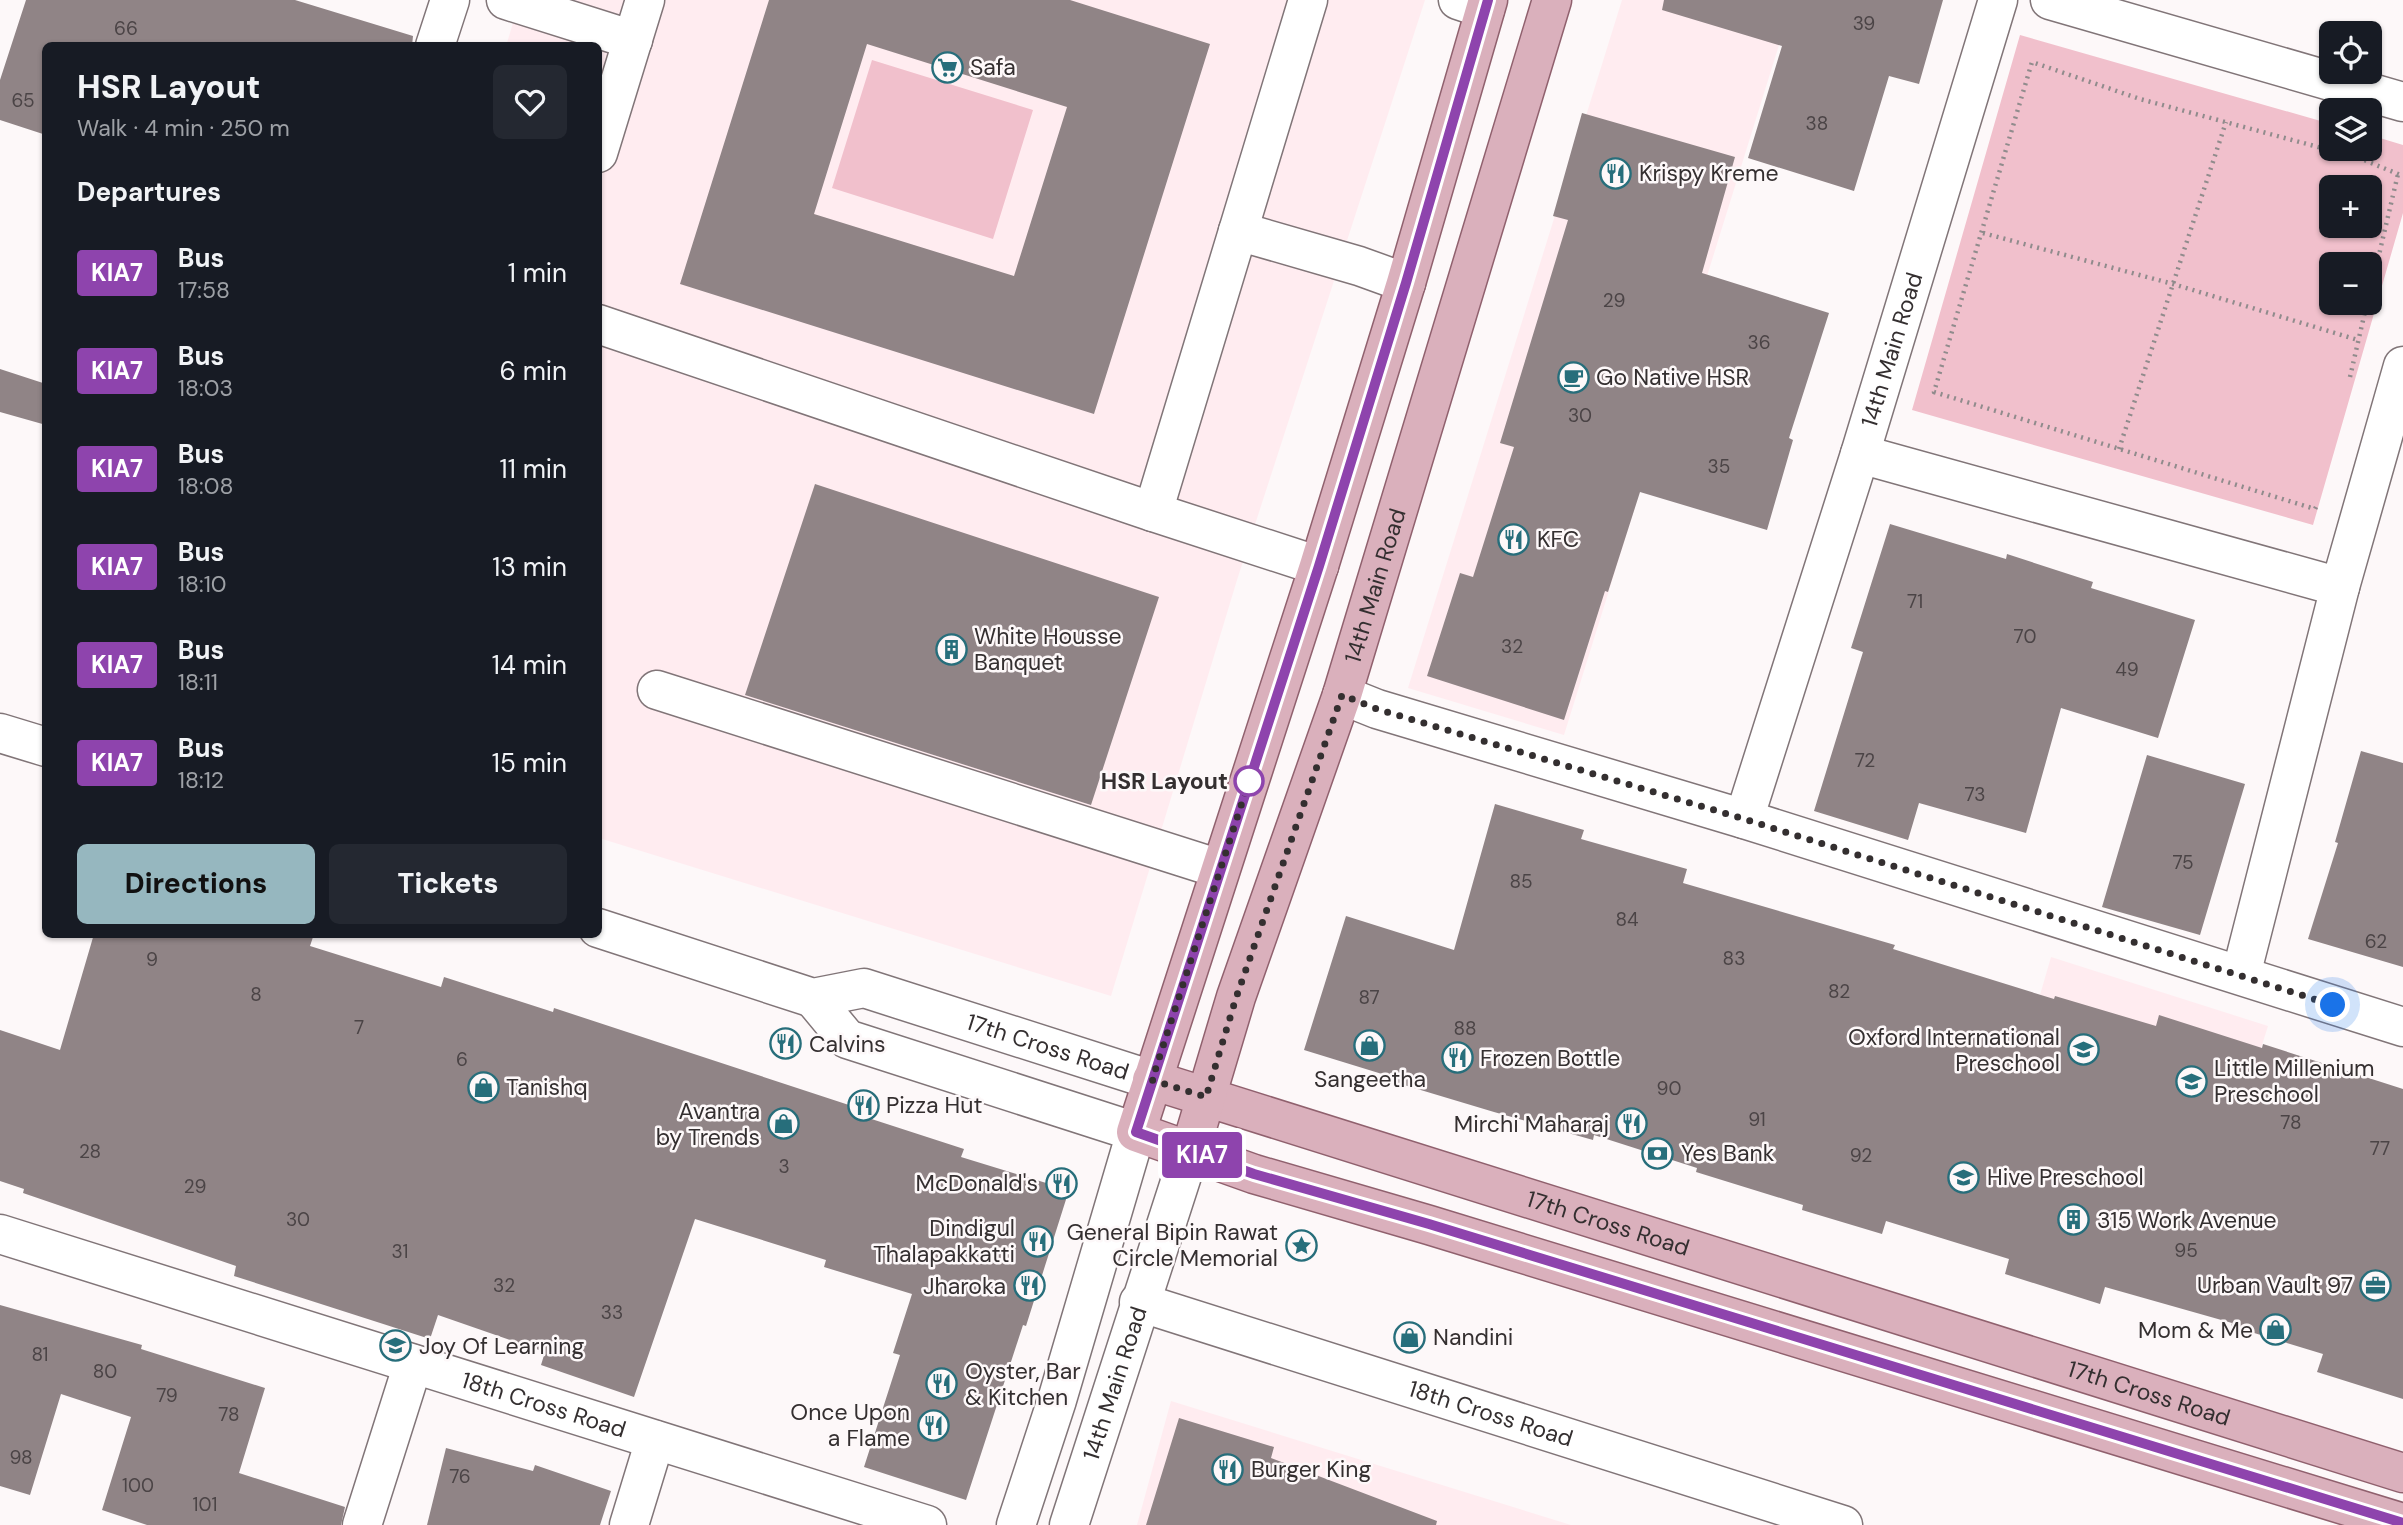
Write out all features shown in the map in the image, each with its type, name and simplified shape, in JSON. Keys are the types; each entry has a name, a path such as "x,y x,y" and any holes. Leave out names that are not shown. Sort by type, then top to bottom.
{"main road":[{"name":"14th Main Road","path":"1190,1151 1236,998 1342,695 1552,0"},
{"path":"1477,3 1406,283 1319,566 1136,1132 1254,1174 1429,1224 2403,1522"},
{"name":"17th Cross Road","path":"1152,1080 2403,1473"}],"street":[{"path":"436,42 450,0"},
{"path":"506,0 633,40"},
{"path":"602,140 645,0"},
{"path":"1153,512 1308,0"},
{"name":"14th Main Road","path":"1744,819 1860,454 1998,0"},
{"path":"2050,0 2403,102"},
{"path":"1238,231 1359,266 1406,283"},
{"path":"602,325 1319,566"},
{"path":"2241,975 2340,587 2403,366"},
{"path":"1860,454 2340,587"},
{"path":"657,690 1220,869"},
{"path":"1342,695 1377,709 1744,819 2403,1027"},
{"path":"0,733 42,746"},
{"path":"602,929 813,999 848,1039 1136,1132 1017,1525"},
{"name":"17th Cross Road","path":"813,999 864,988 1152,1080"},
{"name":"14th Main Road","path":"1069,1525 1190,1151"},
{"name":"18th Cross Road","path":"0,1234 927,1525"},
{"name":"18th Cross Road","path":"1139,1302 1843,1525"},
{"path":"362,1525 414,1364"},
{"path":"629,1525 655,1440"}],"path":[{"path":"2319,497 2315,509 1934,392 2032,61 2140,99 2359,158 2400,175 2380,252"},
{"path":"2119,449 2226,122"},
{"path":"1983,233 2173,284 2358,340"},
{"path":"2349,381 2364,315"}],"shaded area":[{"path":"520,0 1425,0 1237,580 1111,996 602,839 602,42 507,42"},
{"path":"1622,0 1793,0 1564,735 1408,688"},
{"path":"2020,35 2319,121 2319,161 2382,161 2382,139 2403,145 2403,213 2382,286 2382,252 2319,252 2319,315 2374,315 2313,525 1912,410"},
{"path":"872,60 1033,110 993,239 832,188"},
{"path":"2051,957 2268,1026 2223,1169 2007,1109"},
{"path":"1171,1401 1571,1525 1137,1525"}],"building":[{"path":"26,0 295,0 413,36 412,42 42,42 42,134 0,120 0,80"},
{"path":"769,0 1070,0 1210,44 1094,414 680,284","holes":["867,44 1067,107 1014,276 814,214"]},
{"path":"1664,0 1943,0 1919,84 1889,76 1854,191 1748,158 1782,46 1662,10"},
{"path":"1582,113 1735,157 1702,273 1829,313 1789,438 1793,440 1767,530 1640,492 1564,720 1427,676 1460,573 1473,577 1514,447 1500,443 1568,220 1553,216"},
{"path":"0,369 42,383 42,424 0,412"},
{"name":"White Housse Banquet","path":"815,484 1159,597 1091,805 745,695"},
{"path":"1890,524 2006,559 2007,554 2093,582 2091,588 2195,620 2158,738 2061,708 2026,833 1919,803 1908,840 1814,811 1863,652 1851,648"},
{"path":"2361,751 2403,763 2403,967 2308,939 2338,843 2335,842"},
{"path":"2147,755 2245,784 2200,935 2102,907"},
{"path":"1495,804 1584,830 1581,839 1687,869 1683,883 1895,945 1893,949 2054,999 2055,996 2156,1026 2159,1015 2262,1048 2263,1044 2403,1089 2403,1399 2317,1372 2323,1354 2231,1326 2232,1323 2105,1287 2100,1304 2005,1274 2009,1259 1886,1221 1882,1234 1802,1210 1803,1205 1696,1172 1697,1168 1594,1135 1593,1140 1494,1112 1394,1082 1395,1078 1304,1050 1346,916 1454,950"},
{"path":"93,938 313,938 310,946 441,987 444,977 553,1012 554,1008 855,1107 853,1113 964,1149 961,1157 1069,1190 966,1500 864,1467 900,1355 893,1353 912,1294 824,1267 826,1260 695,1219 634,1397 541,1365 545,1352 438,1315 430,1339 234,1276 236,1266 23,1193 24,1189 0,1181 0,1030 60,1050"},
{"path":"0,1305 142,1345 141,1349 265,1388 239,1473 345,1507 341,1525 147,1525 102,1510 131,1417 61,1394 30,1495 0,1486"},
{"path":"1179,1418 1274,1447 1271,1458 1437,1521 1436,1525 1146,1525"},
{"path":"446,1448 533,1471 535,1465 611,1491 600,1525 427,1525"}],"bus line":[{"name":"KIA7","path":"1488,0 1406,283 1319,566 1136,1132 1254,1174 1429,1224 2403,1523"}],"place":[{"name":"Safa","path":"947,67"},
{"name":"Krispy Kreme","path":"1616,173"},
{"name":"Go Native HSR","path":"1573,377"},
{"name":"KFC","path":"1514,539"},
{"name":"White Housse Banquet","path":"951,649"},
{"name":"HSR Layout","path":"1249,781"},
{"name":"Calvins","path":"786,1044"},
{"name":"Sangeetha","path":"1370,1045"},
{"name":"Oxford International Preschool","path":"2083,1050"},
{"name":"Frozen Bottle","path":"1457,1058"},
{"name":"Little Millenium Preschool","path":"2191,1081"},
{"name":"Tanishq","path":"483,1087"},
{"name":"Pizza Hut","path":"863,1105"},
{"name":"Avantra by Trends","path":"783,1124"},
{"name":"Mirchi Maharaj","path":"1632,1124"},
{"name":"Yes Bank","path":"1658,1153"},
{"name":"Hive Preschool","path":"1964,1177"},
{"name":"McDonald's","path":"1061,1183"},
{"name":"315 Work Avenue","path":"2074,1220"},
{"name":"Dindigul Thalapakkatti","path":"1038,1241"},
{"name":"General Bipin Rawat Circle Memorial","path":"1301,1245"},
{"name":"Urban Vault 97","path":"2376,1285"},
{"name":"Jharoka","path":"1029,1286"},
{"name":"Mom & Me","path":"2276,1330"},
{"name":"Nandini","path":"1410,1337"},
{"name":"Joy Of Learning","path":"396,1346"},
{"name":"Oyster, Bar & Kitchen","path":"942,1384"},
{"name":"Once Upon a Flame","path":"933,1425"},
{"name":"Burger King","path":"1228,1469"}],"route":[{"path":"1249,781 1152,1080 1206,1097 1236,998 1342,695 1377,709 1744,819 2333,1005"}]}
